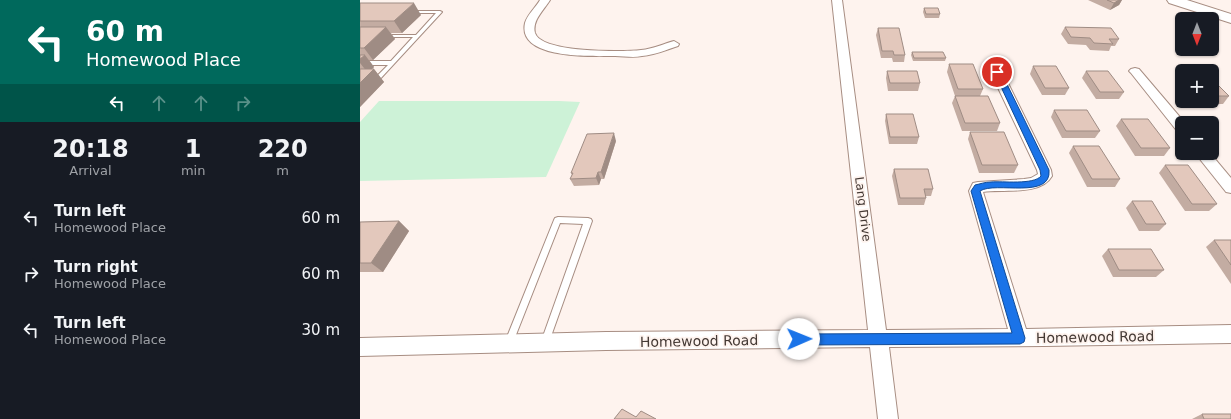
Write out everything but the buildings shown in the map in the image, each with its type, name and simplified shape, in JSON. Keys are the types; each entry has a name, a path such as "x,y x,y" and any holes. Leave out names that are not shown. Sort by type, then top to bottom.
{"main road":[{"path":"1174,0 1231,19"}],"street":[{"path":"545,0 530,24 530,31 539,42 548,47 575,53 646,53 674,44"},
{"name":"Lang Drive","path":"837,0 888,419"},
{"path":"1135,71 1175,120"},
{"path":"997,72 1044,170 1045,176 1042,181 1032,184 988,185 978,188 976,191 1020,338"},
{"path":"1208,160 1231,188"},
{"name":"Homewood Road","path":"360,347 545,342 1020,338 1231,334"}],"lane":[{"path":"360,77 378,77 440,12 404,12"},
{"path":"374,36 417,36"},
{"path":"360,63 392,63"},
{"path":"360,84 367,77"},
{"path":"508,343 558,220 588,221 545,342"}],"green space":[{"path":"379,101 580,102 546,177 360,181 360,122"}],"route":[{"path":"799,339 1020,338 979,206 976,191 978,188 988,185 1032,184 1042,181 1045,176 1044,170 997,72"}]}
